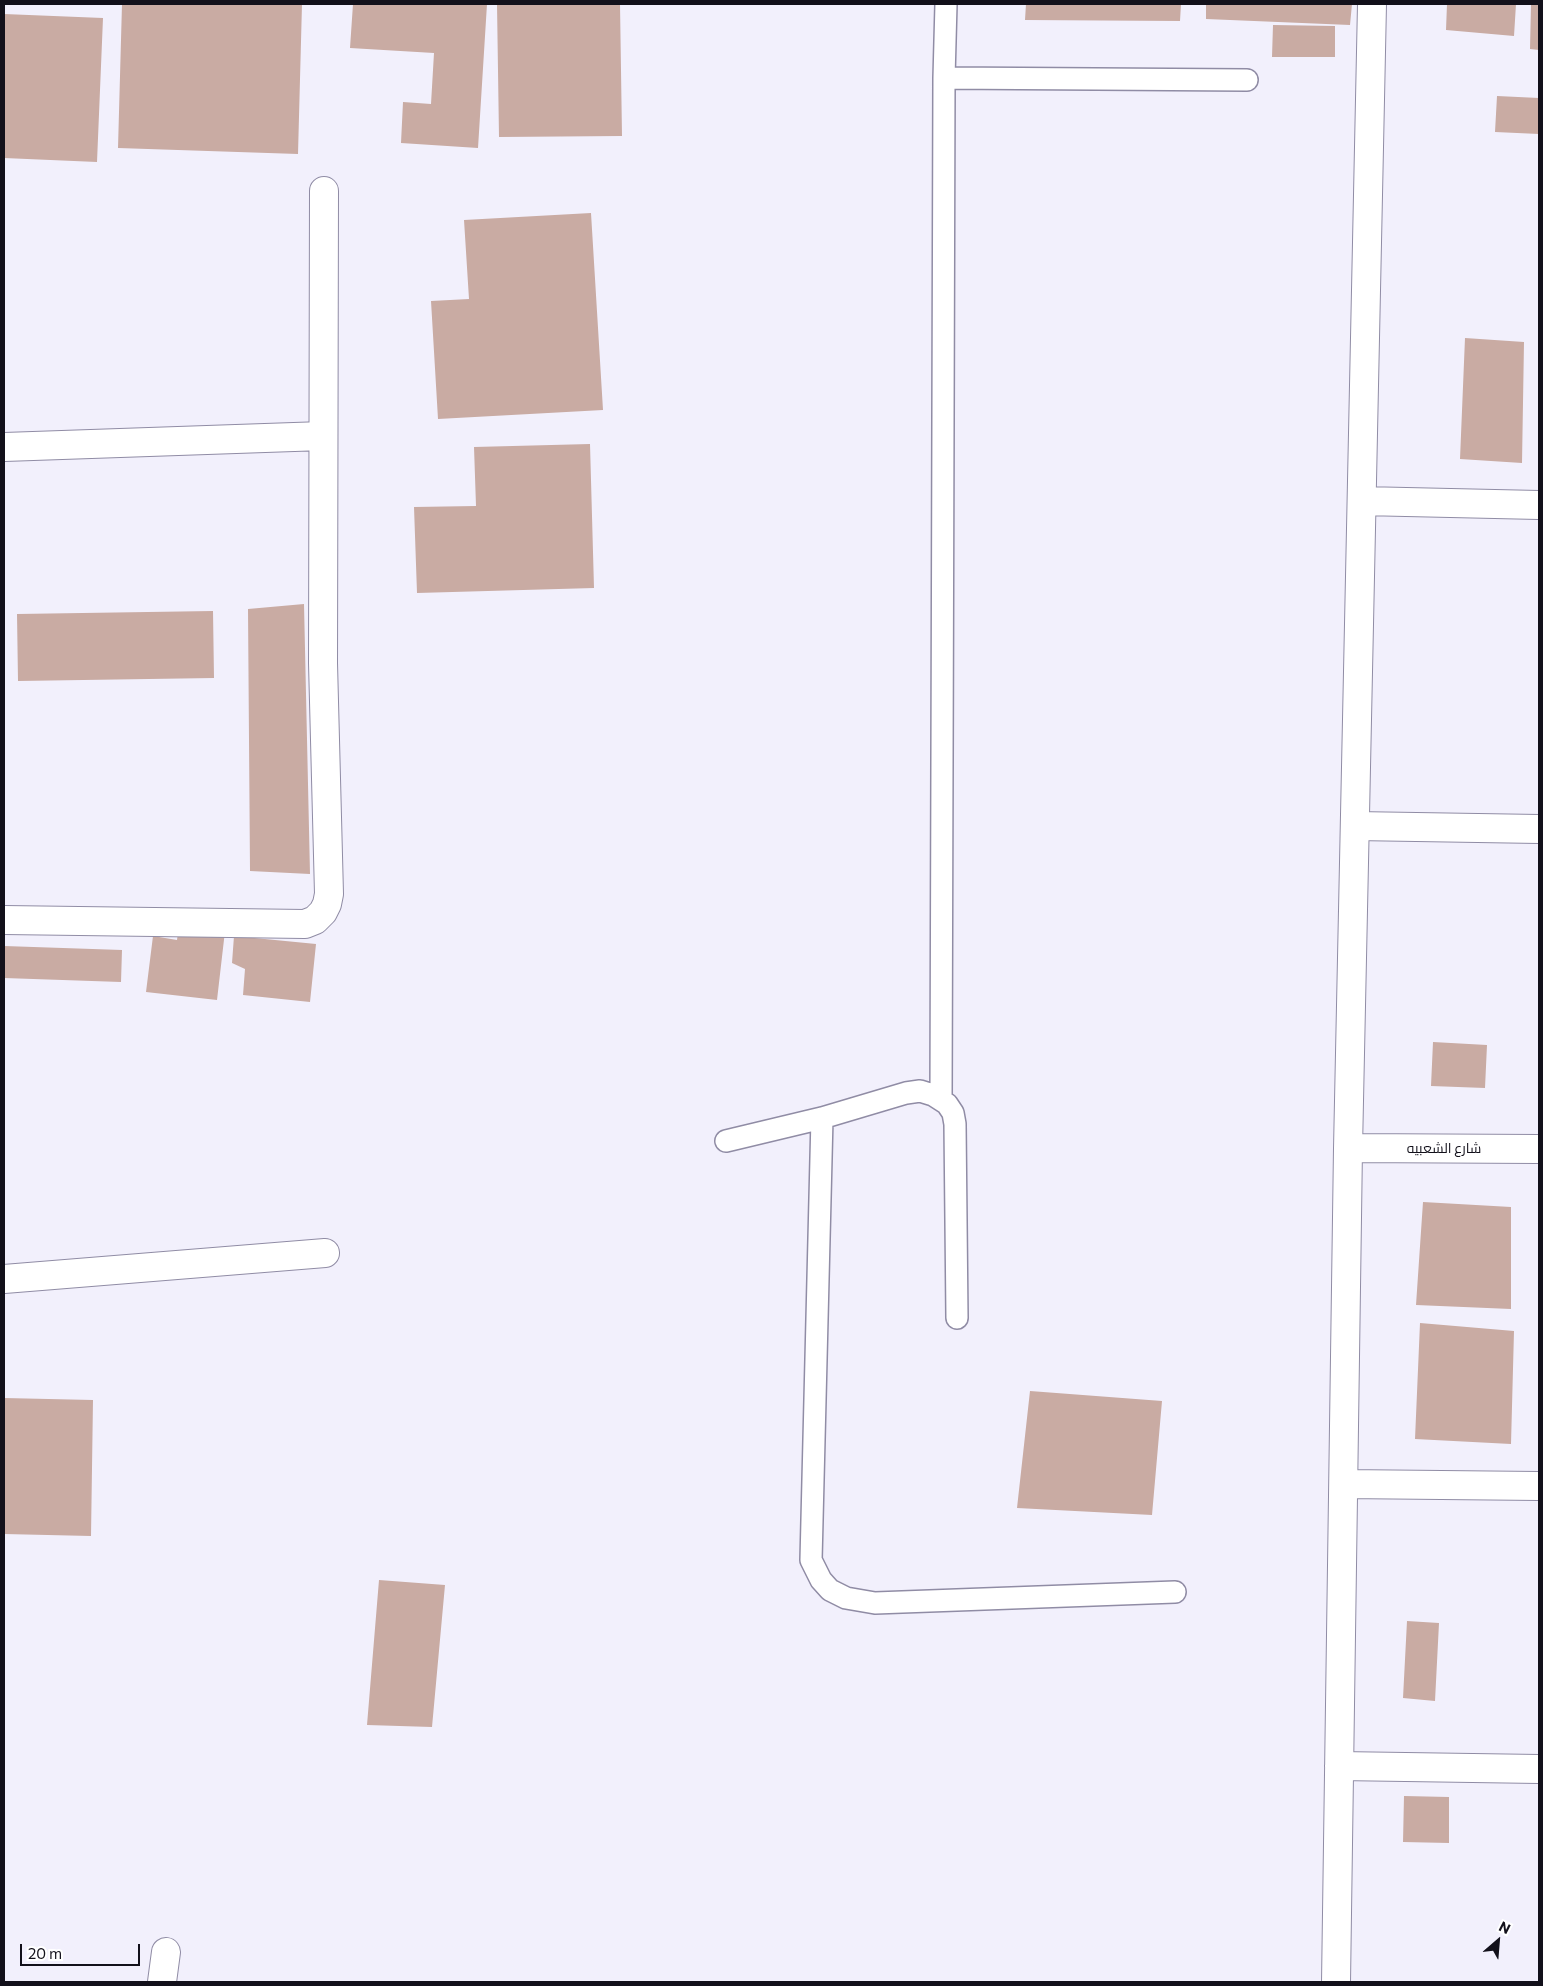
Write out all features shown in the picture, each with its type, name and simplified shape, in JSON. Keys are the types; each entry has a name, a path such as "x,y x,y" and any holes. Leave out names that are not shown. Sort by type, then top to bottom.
{"street":[{"path":"1336,1982 1348,1148 1372,4"},
{"path":"4,920 305,924 315,920 323,912 329,894 323,662 324,191"},
{"path":"4,447 323,436"},
{"path":"1362,501 1539,505"},
{"path":"1355,826 1539,829"},
{"name":"شارع الشعبيه","path":"1348,1148 1539,1149"},
{"path":"4,1279 325,1253"},
{"path":"1344,1484 1539,1486"},
{"path":"1339,1766 1539,1769"},
{"path":"162,1982 166,1952"}],"lane":[{"path":"941,1099 944,78 946,4"},
{"path":"944,78 1247,80"},
{"path":"726,1141 822,1118 906,1093 920,1091 941,1099 948,1104 953,1113 955,1124 957,1318"},
{"path":"822,1118 811,1560 821,1580 830,1590 846,1598 875,1603 1175,1592"}],"building":[{"path":"122,4 302,4 298,154 118,148"},
{"path":"353,4 487,4 478,148 401,143 403,102 431,104 434,53 350,48"},
{"path":"497,4 620,4 622,136 499,137"},
{"path":"1026,4 1181,4 1180,21 1025,20"},
{"path":"1206,4 1352,4 1350,25 1206,19"},
{"path":"1447,4 1516,4 1514,36 1446,30"},
{"path":"1531,4 1539,4 1539,50 1530,49"},
{"path":"4,14 103,18 97,162 4,158"},
{"path":"1273,25 1335,26 1335,57 1272,57"},
{"path":"1497,96 1539,98 1539,134 1495,132"},
{"path":"591,213 603,410 438,419 431,301 469,299 464,220"},
{"path":"1465,338 1524,342 1522,463 1460,459"},
{"path":"590,444 594,588 417,593 414,507 476,506 474,447"},
{"path":"304,604 310,874 250,871 248,609"},
{"path":"213,611 214,678 18,681 17,614"},
{"path":"179,925 225,931 217,1000 146,992 153,936 177,940"},
{"path":"234,936 316,944 310,1002 243,995 245,969 232,963"},
{"path":"4,946 122,950 121,982 4,978"},
{"path":"1433,1042 1487,1045 1485,1088 1431,1086"},
{"path":"1423,1202 1511,1207 1511,1309 1416,1305"},
{"path":"1420,1323 1514,1331 1511,1444 1415,1439"},
{"path":"1030,1391 1162,1401 1152,1515 1017,1508"},
{"path":"4,1398 93,1400 91,1536 4,1534"},
{"path":"379,1580 445,1585 432,1727 367,1725"},
{"path":"1407,1621 1439,1623 1435,1701 1403,1698"},
{"path":"1404,1796 1449,1797 1449,1843 1403,1842"}]}
